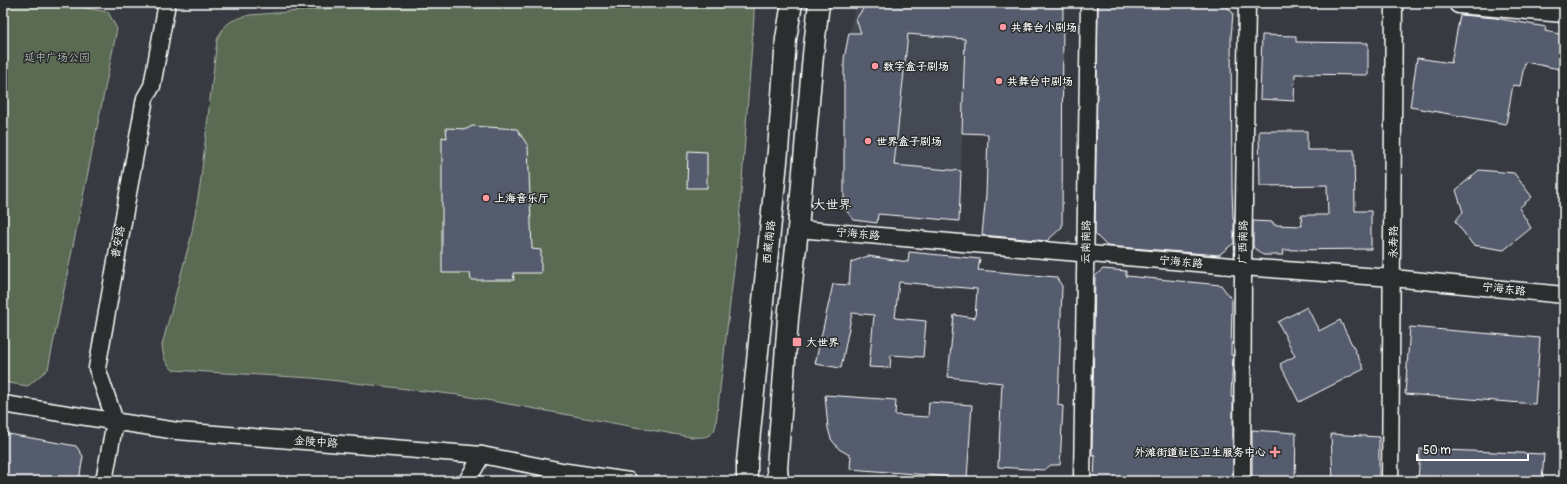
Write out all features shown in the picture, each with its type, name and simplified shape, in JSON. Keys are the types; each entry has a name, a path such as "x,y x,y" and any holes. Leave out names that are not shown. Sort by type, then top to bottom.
{"main road":[{"name":"西藏南路","path":"747,481 747,462 778,151 786,39 792,3"},
{"path":"778,481 777,468 788,326 813,55 820,3"},
{"path":"1459,3 1564,12"}],"street":[{"name":"普安路","path":"115,421 96,368 145,98 152,86 167,3"},
{"name":"云南南路","path":"1082,481 1089,3"},
{"name":"广西南路","path":"1242,481 1243,267 1247,3"},
{"name":"永寿路","path":"1390,481 1393,278 1394,3"},
{"name":"宁海东路","path":"798,229 1243,267 1393,278 1564,295"},
{"name":"金陵中路","path":"3,404 177,431 482,455 567,472 629,481"},
{"path":"104,481 115,421"},
{"path":"467,481 482,455"}],"shaded area":[{"name":"大世界","path":"856,3 967,3 959,221 878,214 877,223 854,220 844,208 844,59"}],"green space":[{"name":"延中广场公园","path":"3,3 59,3 108,12 117,29 48,369 28,386 3,382"},
{"path":"398,3 752,3 754,6 754,16 738,235 716,425 714,431 709,435 700,437 673,434 459,395 312,378 173,370 168,365 164,356 162,345 191,237 200,186 217,40 223,29 233,20 250,15"}],"building":[{"path":"867,3 1063,3 1062,227 1047,241 982,235 986,195 988,134 962,133 965,39 908,34 894,165 961,171 959,221 878,214 877,223 854,220 844,208 844,59 849,33 861,33 856,19"},
{"path":"1101,3 1223,3 1233,13 1231,37 1234,243 1219,255 1107,246 1095,234 1098,5"},
{"path":"1460,15 1495,18 1546,27 1545,31 1564,35 1564,70 1525,62 1520,86 1513,85 1506,124 1410,107 1417,58 1451,63"},
{"path":"1262,35 1296,36 1296,42 1368,43 1368,75 1295,74 1294,101 1260,99"},
{"name":"上海音乐厅","path":"472,126 517,129 528,146 532,249 541,250 541,273 513,273 514,280 471,280 470,273 442,273 442,137 447,138 446,128 467,129"},
{"path":"1259,131 1307,131 1307,150 1354,150 1355,211 1371,211 1371,249 1283,250 1284,255 1263,255 1253,247 1253,221 1273,222 1274,225 1302,226 1301,215 1328,215 1327,185 1260,186"},
{"path":"688,151 707,152 707,188 687,188"},
{"path":"1479,170 1514,173 1532,197 1519,208 1531,228 1504,250 1473,245 1455,221 1463,212 1456,190"},
{"path":"909,252 980,259 978,270 1056,277 1062,286 1058,405 1063,406 1060,465 1051,465 1044,470 998,467 1002,383 948,377 954,315 975,318 977,289 899,282 895,318 926,321 923,357 891,355 890,368 869,367 874,315 852,313 841,368 815,364 833,284 849,285 851,262 868,256 908,262"},
{"path":"1103,269 1126,271 1126,276 1221,285 1232,300 1231,355 1233,355 1231,397 1233,397 1233,481 1094,481 1095,456 1092,455 1095,276"},
{"path":"1307,307 1319,331 1340,320 1364,369 1299,402 1280,364 1295,356 1278,322"},
{"path":"1410,327 1540,338 1535,404 1405,394"},
{"path":"825,395 896,400 895,415 928,417 929,402 972,405 967,478 850,469 851,456 839,449 831,439 828,428"},
{"name":"外滩街道社区卫生服务中心","path":"1252,430 1296,433 1295,481 1252,481"},
{"path":"3,433 76,446 83,456 79,481 3,481"},
{"path":"1331,434 1379,437 1379,481 1333,481"},
{"path":"1420,449 1544,454 1542,481 1418,481"}],"place":[{"name":"共舞台小剧场","path":"1003,27"},
{"name":"数字盒子剧场","path":"875,66"},
{"name":"共舞台中剧场","path":"999,81"},
{"name":"世界盒子剧场","path":"868,141"},
{"name":"上海音乐厅","path":"486,198"},
{"name":"大世界","path":"797,342"},
{"name":"外滩街道社区卫生服务中心","path":"1275,452"}],"district":[{"name":"大世界","path":"832,205"}]}
